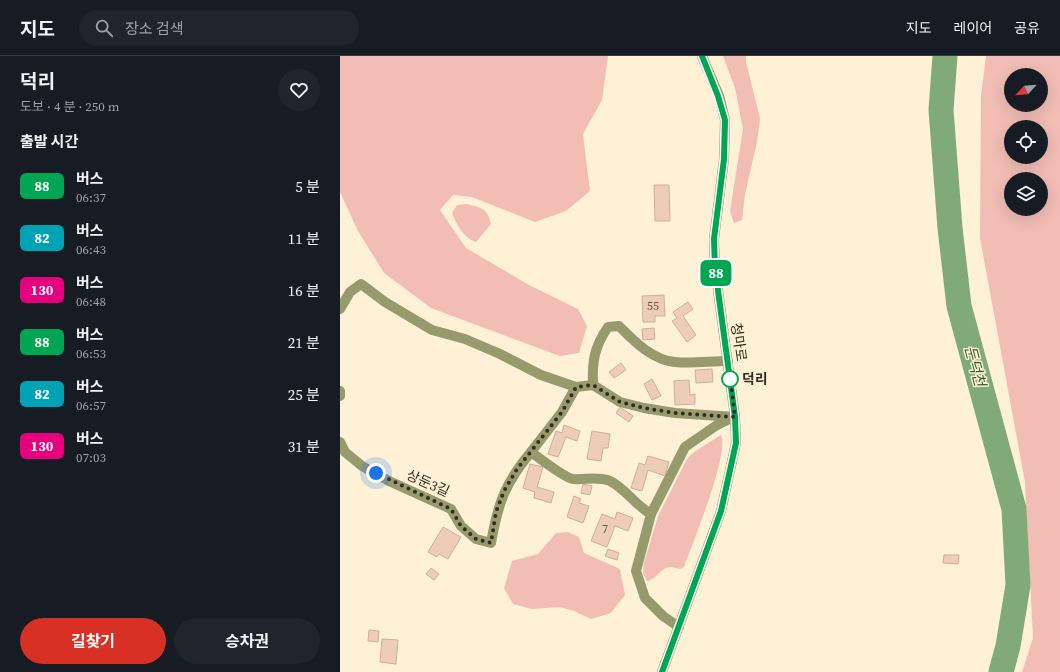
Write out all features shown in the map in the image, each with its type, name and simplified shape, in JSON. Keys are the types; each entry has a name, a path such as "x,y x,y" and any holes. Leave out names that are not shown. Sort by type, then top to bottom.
{"street":[{"name":"청마로","path":"662,672 721,511 736,443 735,417 715,268 714,239 724,159 725,120 718,96 702,56"},
{"path":"340,309 350,292 361,284 385,302 432,330 465,339 500,354 541,375 576,387 593,385 620,402 644,408 675,413 735,417"},
{"path":"593,385 592,362 601,338 608,327 619,326 640,346 658,357 674,362 728,361"},
{"path":"576,387 562,412 531,452 571,479 591,478 610,481 627,493 639,507 651,514"},
{"path":"340,391 340,396"},
{"path":"679,627 663,616 645,598 636,571 651,514 685,448 717,425 735,417"},
{"name":"상둔3길","path":"340,442 345,452 362,466 389,481 451,509 461,526 476,539 491,543 496,512 504,491 517,469 531,452"}],"shaded area":[{"path":"340,56 608,56 602,100 583,134 590,191 566,211 535,222 472,197 453,195 440,210 466,248 529,285 578,309 587,326 579,353 560,356 431,308 384,273 358,231 340,192"},
{"path":"723,56 746,56 746,62 760,119 757,142 745,194 742,220 734,223 730,211 743,129 735,88"},
{"path":"986,56 1060,56 1060,672 1022,672 1033,638 1025,482 980,238 981,96"},
{"path":"467,204 486,212 491,224 476,242 464,234 458,226 452,213 457,205"},
{"path":"721,435 722,445 720,460 715,479 702,520 684,567 680,569 669,567 647,581 643,573 644,563 658,516 687,459 694,452"},
{"path":"568,532 579,537 584,553 620,569 625,595 611,613 591,619 574,611 560,607 532,609 513,604 504,588 512,561 538,554 556,533"}],"building":[{"path":"654,185 669,185 670,221 655,221"},
{"path":"664,295 665,316 655,316 655,322 643,322 642,296"},
{"path":"688,302 693,309 683,316 696,335 687,342 672,321 677,318 673,312"},
{"path":"654,328 655,339 643,340 642,329"},
{"path":"621,363 626,370 614,378 609,372"},
{"path":"712,369 713,382 696,383 695,370"},
{"path":"652,379 661,396 652,400 644,384"},
{"path":"689,380 690,395 695,394 695,404 675,405 674,381"},
{"path":"620,407 633,416 629,422 616,413"},
{"path":"564,425 580,431 577,441 566,437 558,457 548,454 556,431 562,433"},
{"path":"592,431 610,434 608,448 603,448 601,461 587,459"},
{"path":"648,456 669,462 665,476 648,470 642,491 631,488 639,463 645,465"},
{"path":"530,464 543,467 537,487 554,492 551,503 534,498 535,492 523,488"},
{"path":"583,484 592,486 590,495 581,493"},
{"path":"574,496 581,499 579,503 589,506 583,523 567,517"},
{"path":"617,512 633,518 628,531 615,526 607,547 591,541 602,514 615,519"},
{"path":"443,527 461,537 448,559 439,554 437,557 428,552"},
{"path":"608,549 619,553 617,560 605,556"},
{"path":"944,555 959,555 958,564 943,563"},
{"path":"431,568 439,574 434,580 426,574"},
{"path":"369,630 379,631 378,642 368,641"},
{"path":"382,639 398,640 396,664 380,662"}],"waterway":[{"name":"둔덕천","path":"945,56 941,110 950,228 959,306 1014,509 1018,585 1008,646 1001,672"}],"bus line":[{"name":"88","path":"662,672 721,511 736,443 735,417 715,268 714,239 724,159 725,120 718,96 702,56"}],"place":[{"name":"덕리","path":"730,379"}],"route":[{"path":"376,473 389,481 451,509 461,526 476,539 491,543 496,512 504,491 517,469 562,412 576,387 593,385 620,402 644,408 675,413 735,417 730,375 730,379"}]}
